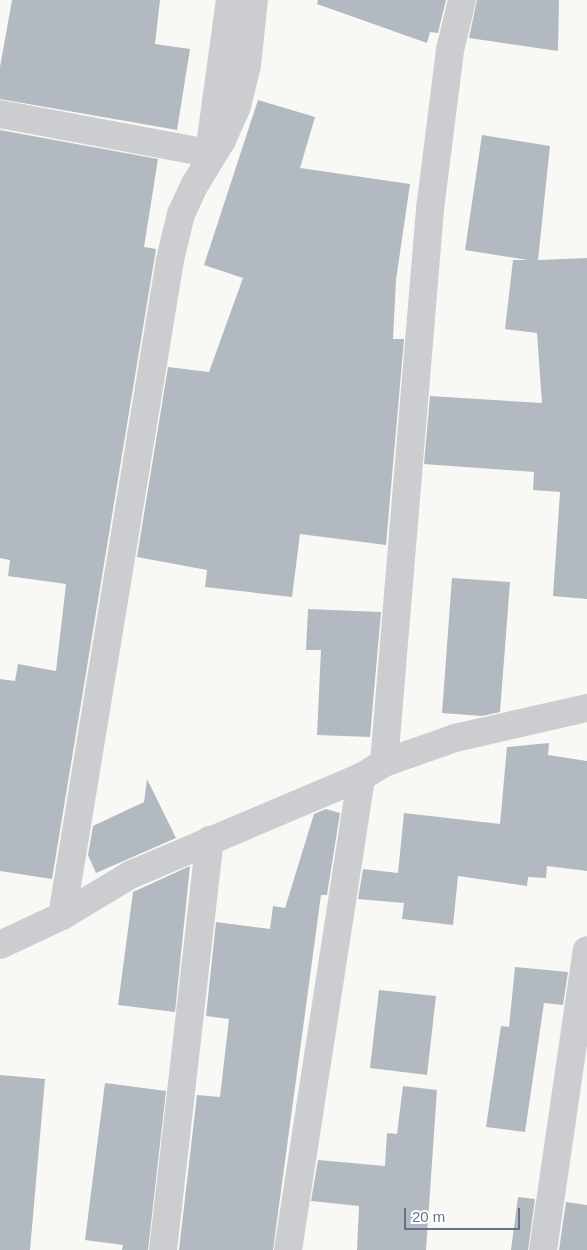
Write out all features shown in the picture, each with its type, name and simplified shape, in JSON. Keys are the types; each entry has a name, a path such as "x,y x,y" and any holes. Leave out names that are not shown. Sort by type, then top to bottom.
{"street":[{"path":"0,114 209,153 230,0"},
{"path":"62,916 170,260 181,214 194,186 222,140 236,106 247,66 254,0"},
{"path":"384,763 430,209 450,50 462,0"},
{"path":"0,945 62,916 130,874 361,777 384,763 455,738 587,708"},
{"path":"288,1250 361,777"},
{"path":"163,1250 210,840"},
{"path":"543,1250 587,950"}],"building":[{"path":"12,0 160,0 155,44 190,49 177,130 0,99 0,67"},
{"path":"318,0 446,0 438,33 430,32 427,43 317,4"},
{"path":"477,0 559,0 558,51 469,38"},
{"path":"258,100 315,117 300,168 410,184 396,280 393,339 404,339 386,545 300,534 292,597 205,587 207,570 137,557 168,367 209,372 243,278 204,265"},
{"path":"0,130 158,159 144,247 156,249 52,879 0,871 0,679 15,681 18,664 56,671 66,584 8,576 10,560 0,558"},
{"path":"482,135 550,146 538,260 587,258 587,599 553,596 560,492 533,490 534,472 424,464 430,396 542,403 537,333 505,329 513,260 528,260 465,250"},
{"path":"452,578 510,582 500,712 482,716 442,713"},
{"path":"308,609 381,612 370,737 317,735 321,650 306,650"},
{"path":"549,743 548,755 587,761 587,871 547,866 546,878 528,877 527,886 458,876 453,925 402,919 404,903 358,899 363,869 398,873 404,813 500,824 507,747"},
{"path":"147,779 176,838 96,873 88,855 93,826 144,802"},
{"path":"326,809 340,813 327,895 321,895 273,1250 179,1250 197,1095 220,1097 229,1019 206,1016 216,922 270,929 273,906 285,908 314,814"},
{"path":"190,866 175,1012 118,1005 133,892"},
{"path":"515,967 568,972 563,1005 544,1003 525,1132 486,1127 501,1026 509,1027"},
{"path":"379,990 436,996 427,1075 370,1068"},
{"path":"0,1075 45,1079 30,1250 0,1250"},
{"path":"105,1083 166,1091 148,1250 122,1250 123,1245 85,1240"},
{"path":"403,1086 437,1090 426,1250 357,1250 359,1206 311,1201 318,1160 385,1166 387,1133 397,1134"},
{"path":"518,1197 535,1199 528,1250 511,1250"},
{"path":"566,1202 587,1205 587,1250 559,1250"}]}
